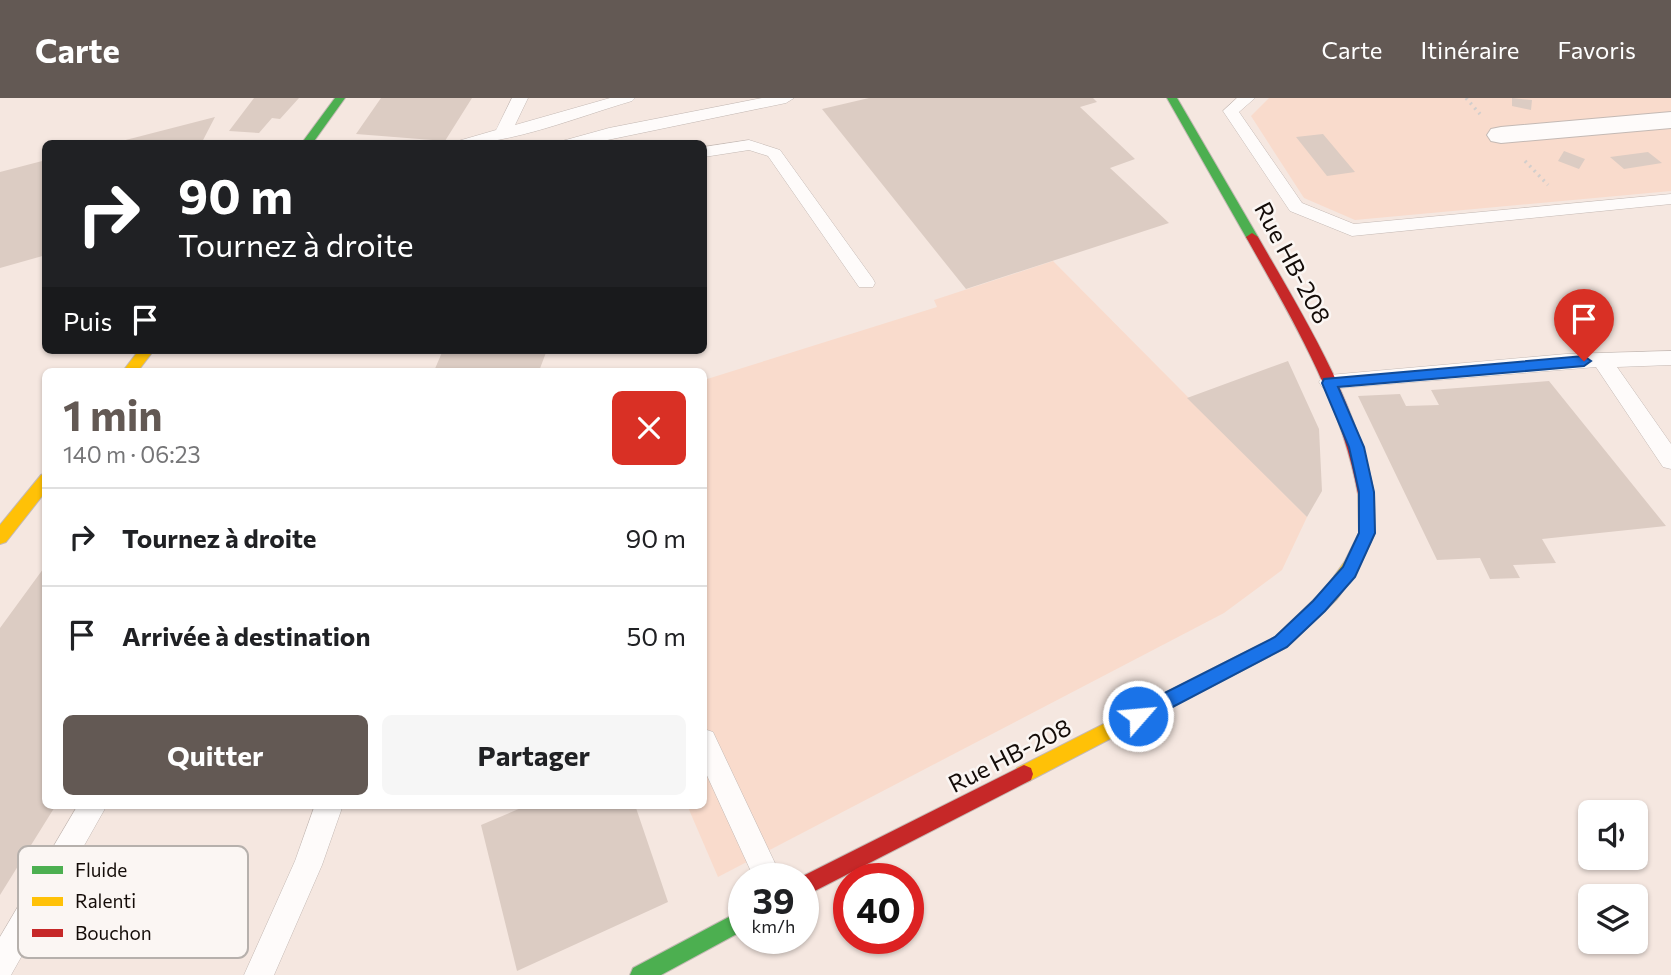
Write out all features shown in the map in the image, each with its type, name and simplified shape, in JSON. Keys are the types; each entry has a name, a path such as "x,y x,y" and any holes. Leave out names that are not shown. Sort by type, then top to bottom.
{"street":[{"path":"309,140 340,98"},
{"name":"Rue HB-208","path":"819,879 1281,642 1319,606 1349,572 1367,533 1367,492 1356,447 1329,383 1268,261 1172,98"},
{"path":"1501,135 1671,120"},
{"path":"132,368 144,354"},
{"path":"0,537 42,484"},
{"path":"640,975 728,928"}],"lane":[{"path":"502,134 520,98"},
{"path":"479,140 627,98"},
{"path":"584,140 636,127 786,98"},
{"path":"1247,98 1231,111 1296,207 1352,230 1671,199"},
{"path":"636,127 648,140"},
{"path":"707,152 748,145 766,147 774,153 866,283"},
{"path":"1329,383 1566,361 1671,358"},
{"path":"1602,361 1671,461"},
{"path":"707,747 761,863"},
{"path":"69,846 91,809"},
{"path":"259,975 309,864 328,809"},
{"path":"0,966 18,935"}],"shaded area":[{"path":"1269,98 1671,98 1671,191 1355,220 1304,198 1251,116"},
{"path":"1053,261 1307,517 1282,570 1224,613 745,863 728,863 728,872 718,877 689,809 707,809 707,379 937,307 934,300"}],"building":[{"path":"254,98 299,98 280,119 272,118 259,133 229,131"},
{"path":"381,98 472,98 446,140 356,134"},
{"path":"869,98 1093,98 1097,102 1080,107 1135,159 1110,168 1169,223 966,289 822,109"},
{"path":"1512,98 1532,100 1531,110 1512,106"},
{"path":"215,117 203,140 126,140"},
{"path":"1323,134 1355,172 1327,176 1296,137"},
{"path":"1564,151 1585,159 1579,169 1558,161"},
{"path":"1648,152 1662,163 1624,169 1610,157"},
{"path":"42,161 42,256 0,268 0,172"},
{"path":"441,354 545,354 540,368 435,368"},
{"path":"1288,361 1319,429 1322,491 1307,517 1187,398"},
{"path":"1549,381 1666,526 1542,539 1556,563 1513,565 1520,578 1490,579 1480,558 1437,560 1358,396 1400,394 1406,406 1439,405 1431,390"},
{"path":"42,570 42,809 54,809 30,846 18,846 18,866 0,895 0,628"},
{"path":"519,809 636,809 668,902 517,971 481,825"}],"traffic: fast":[{"path":"309,140 340,98"},
{"path":"1172,98 1252,237"},
{"path":"640,975 728,928"}],"traffic: slow":[{"path":"132,368 144,354"},
{"path":"0,537 42,484"},
{"path":"1024,774 1281,642 1331,594 1351,566 1367,533 1366,494"}],"traffic: jam":[{"path":"1252,237 1337,396 1360,463 1366,494"},
{"path":"819,879 1024,774"}],"route":[{"path":"1138,716 1281,642 1319,606 1349,572 1367,533 1367,492 1356,447 1337,396 1329,383 1584,361"}]}
